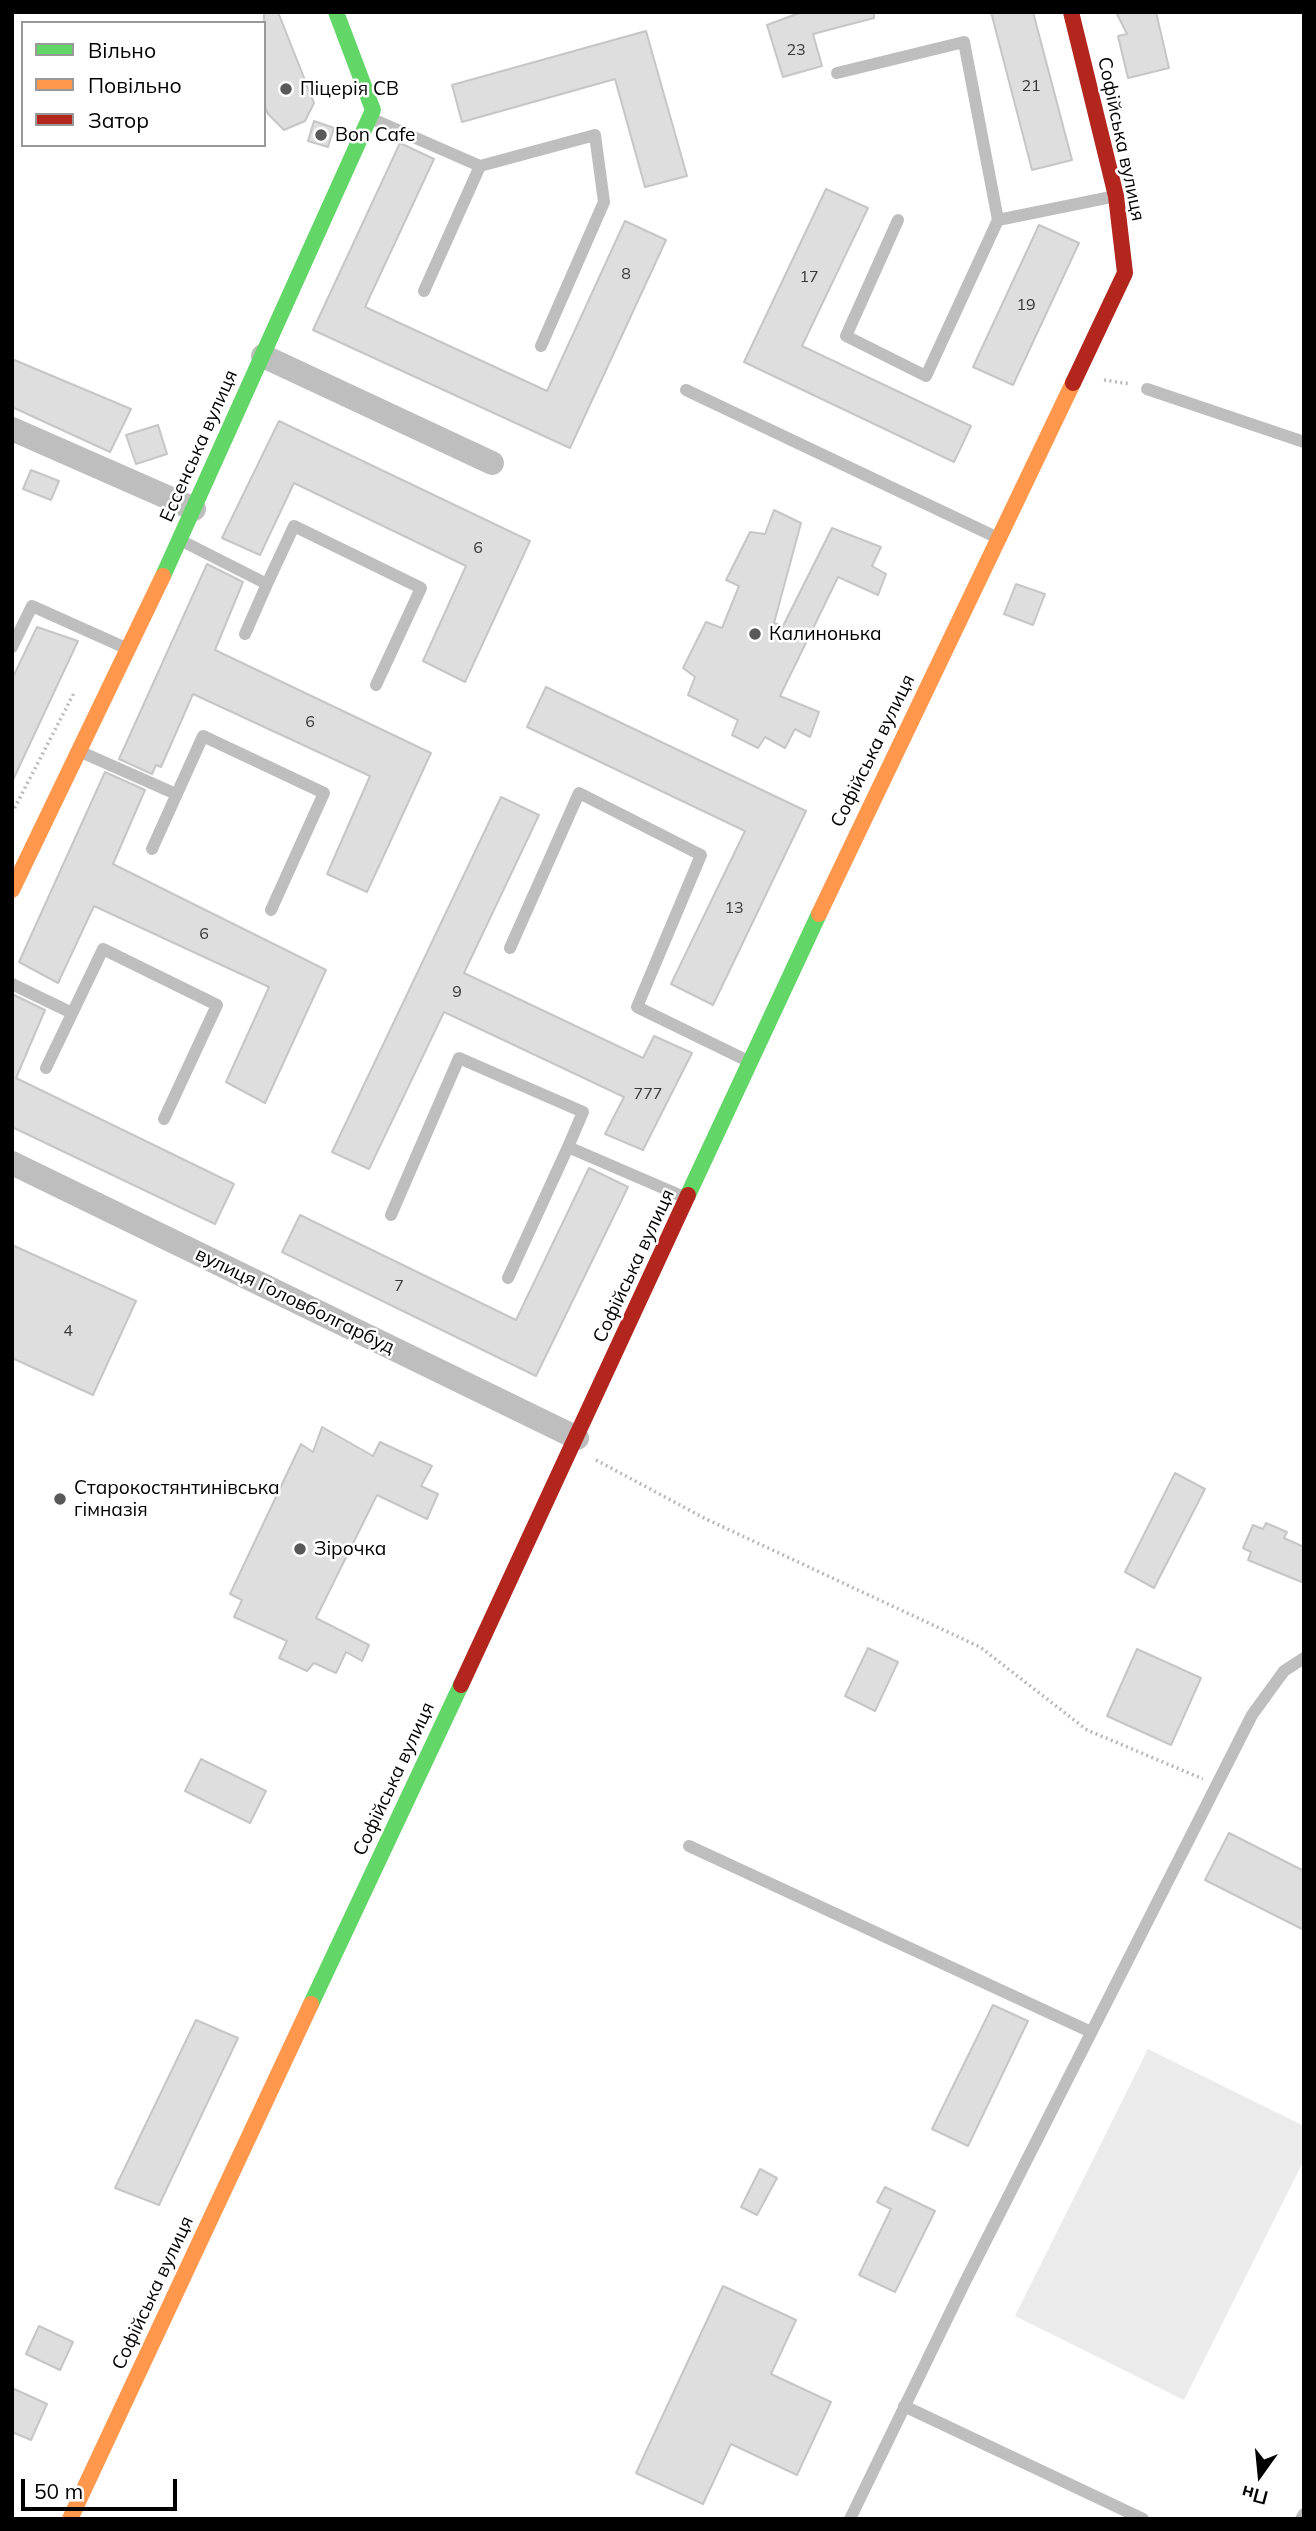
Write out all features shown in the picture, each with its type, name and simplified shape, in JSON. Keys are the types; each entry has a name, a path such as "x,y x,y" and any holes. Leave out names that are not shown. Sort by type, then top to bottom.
{"street":[{"path":"336,12 373,110 370,118"},
{"name":"Софійська вулиця","path":"70,2519 584,1448 748,1062 1125,273 1116,196 1071,12"},
{"name":"Ессенська вулиця","path":"12,890 180,540 370,118"},
{"path":"262,356 492,463"},
{"path":"12,429 194,509"},
{"name":"вулиця Головболгарбуд","path":"12,1163 584,1448"}],"lane":[{"path":"837,73 964,42 998,220 926,376 846,336 898,220"},
{"path":"370,118 480,166 595,135 604,202 541,346"},
{"path":"424,291 480,166"},
{"path":"998,220 1116,196"},
{"path":"1147,389 1304,442"},
{"path":"686,390 998,538"},
{"path":"245,634 294,526 421,588 376,685"},
{"path":"180,540 267,584"},
{"path":"12,647 32,606 128,650"},
{"path":"152,849 203,736 324,793 271,910"},
{"path":"80,752 176,794"},
{"path":"510,948 579,793 701,855 637,1007 748,1062"},
{"path":"46,1068 103,949 217,1005 164,1119"},
{"path":"12,984 72,1013"},
{"path":"391,1215 459,1058 583,1111 508,1278"},
{"path":"568,1147 688,1198"},
{"path":"850,2519 1091,2032 1252,1715 1284,1671 1304,1658"},
{"path":"689,1846 1091,2032"},
{"path":"904,2406 1143,2519"}],"path":[{"path":"1074,379 1119,381 1147,389"},
{"path":"584,1448 706,1519 980,1647 1087,1730 1217,1785"}],"shaded area":[{"path":"1148,2049 1304,2126 1304,2160 1184,2400 1015,2316"}],"building":[{"name":"Піцерія СВ","path":"264,12 278,12 314,103 305,121 284,130 266,110"},
{"path":"802,12 874,12 874,18 813,34 822,66 783,77 767,25"},
{"path":"991,12 1033,12 1072,160 1032,170"},
{"path":"1116,12 1156,12 1169,68 1128,78 1118,36 1127,34"},
{"path":"646,31 687,176 645,187 615,79 462,122 452,85"},
{"name":"Bon Cafe","path":"314,121 334,128 328,147 308,141"},
{"path":"400,143 434,159 365,307 547,391 625,221 666,240 570,448 313,330"},
{"path":"826,189 868,208 802,346 971,426 954,462 744,362"},
{"path":"1039,225 1079,243 1013,385 973,367"},
{"path":"12,359 131,409 110,452 12,407"},
{"path":"279,421 530,541 465,682 423,661 466,566 294,483 260,555 222,538"},
{"path":"158,425 167,454 136,464 126,435"},
{"path":"31,470 59,481 51,500 23,489"},
{"name":"Калинонька","path":"774,510 801,523 774,623 783,626 832,528 881,547 872,566 886,574 878,595 838,577 780,696 819,712 810,737 795,729 785,748 765,737 758,748 732,735 738,720 688,695 695,677 683,668 706,622 722,628 739,586 726,580 750,532 765,534"},
{"path":"207,564 243,582 215,650 431,753 367,892 327,874 370,776 193,694 161,767 156,765 152,774 119,759"},
{"path":"1016,584 1045,594 1033,625 1004,614"},
{"path":"37,627 78,641 12,782 12,679"},
{"path":"546,687 806,811 713,1005 671,984 745,831 527,727"},
{"path":"105,772 145,790 113,864 326,970 265,1103 226,1082 269,987 94,906 58,983 19,962"},
{"path":"501,797 539,815 464,973 643,1058 654,1036 692,1053 643,1150 605,1134 624,1097 444,1012 369,1169 332,1152"},
{"path":"12,994 45,1010 16,1078 234,1184 215,1224 12,1127"},
{"path":"589,1168 628,1187 536,1376 282,1252 300,1215 516,1320"},
{"path":"12,1245 136,1301 93,1395 12,1358"},
{"name":"Зірочка","path":"322,1427 373,1456 380,1442 432,1466 421,1486 438,1494 427,1519 377,1495 316,1618 369,1645 362,1661 346,1652 336,1673 314,1663 307,1671 279,1658 287,1641 234,1617 242,1600 230,1594 301,1444 313,1452"},
{"path":"1175,1473 1205,1489 1154,1588 1125,1572"},
{"path":"1266,1523 1287,1532 1284,1538 1304,1547 1304,1583 1248,1560 1251,1552 1243,1548 1253,1525 1263,1529"},
{"path":"868,1648 898,1662 875,1711 845,1696"},
{"path":"1137,1649 1201,1678 1171,1745 1107,1716"},
{"path":"201,1759 266,1791 250,1823 185,1791"},
{"path":"1229,1833 1304,1871 1304,1930 1205,1880"},
{"path":"993,2005 1028,2021 968,2146 932,2129"},
{"path":"196,2020 238,2038 159,2205 115,2188"},
{"path":"760,2169 777,2178 757,2215 741,2207"},
{"path":"885,2187 935,2211 895,2292 859,2275 891,2209 877,2202"},
{"path":"723,2286 796,2320 771,2374 831,2402 797,2475 731,2444 703,2504 636,2473"},
{"path":"39,2326 73,2342 60,2370 26,2354"},
{"path":"12,2388 47,2404 31,2440 12,2432"}],"traffic: fast":[{"path":"163,576 373,110 336,12"},
{"path":"688,1195 819,914"},
{"path":"311,2004 461,1685"}],"traffic: slow":[{"path":"819,914 1073,383"},
{"path":"12,890 163,576"},
{"path":"70,2519 311,2004"}],"traffic: jam":[{"path":"1071,12 1116,196 1125,273 1073,383"},
{"path":"461,1685 688,1195"}],"place":[{"name":"Піцерія СВ","path":"286,89"},
{"name":"Bon Cafe","path":"321,135"},
{"name":"Калинонька","path":"755,634"},
{"name":"Старокостянтинівська гімназія","path":"60,1499"},
{"name":"Зірочка","path":"300,1549"}]}
